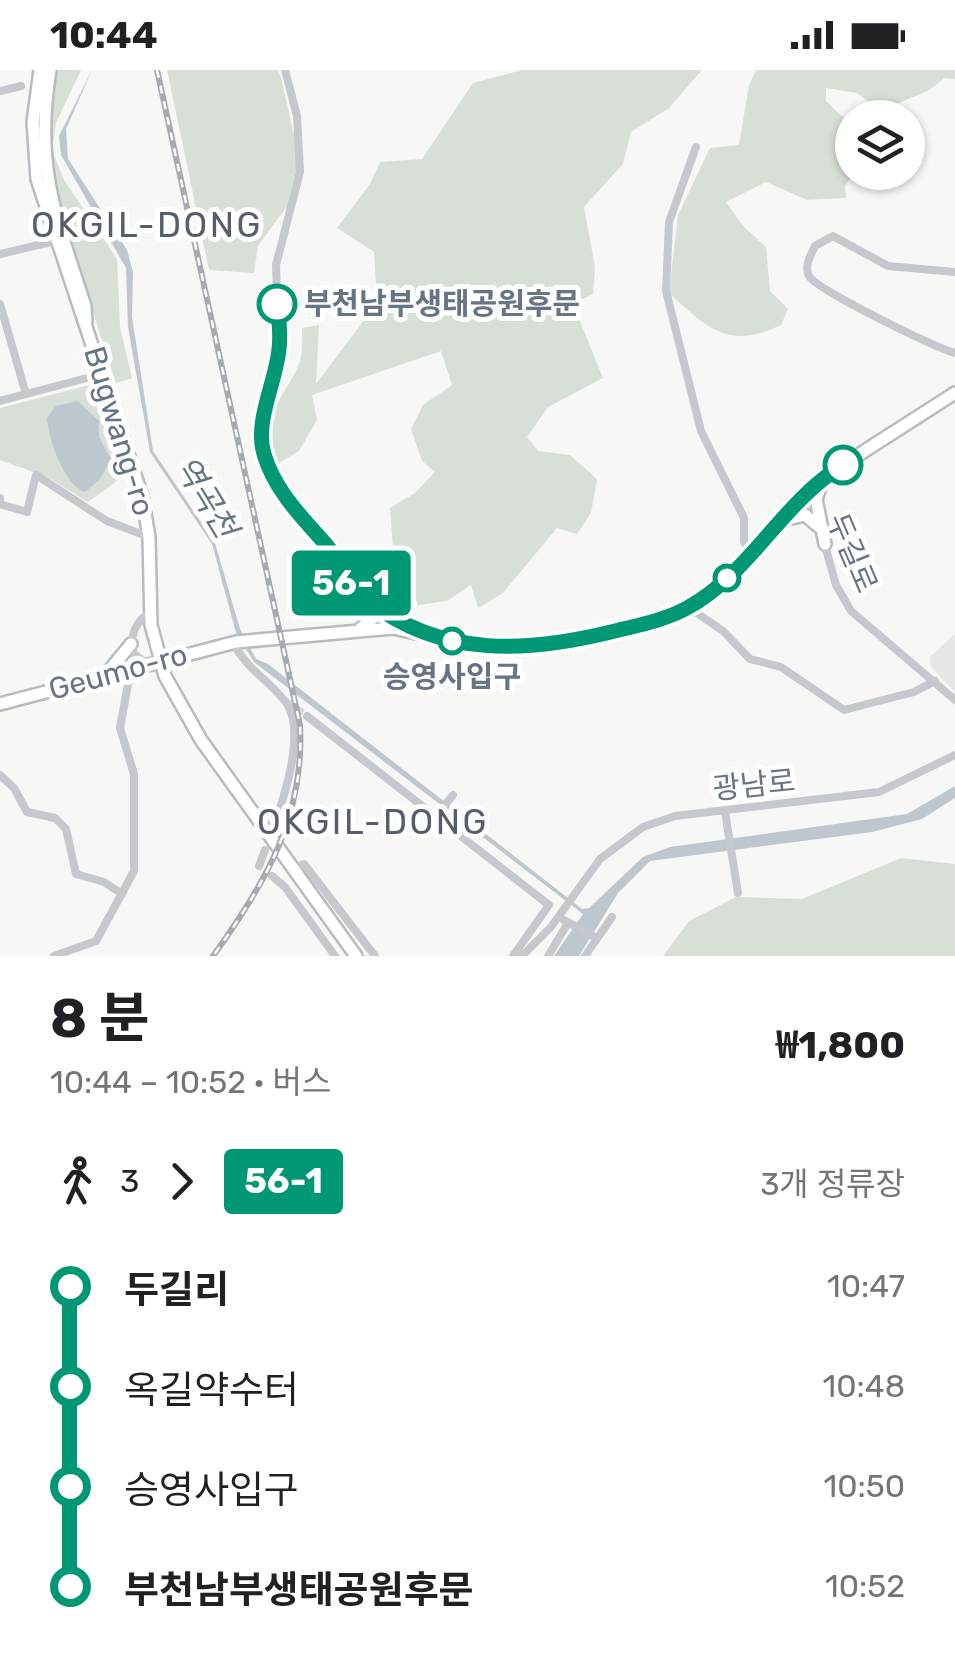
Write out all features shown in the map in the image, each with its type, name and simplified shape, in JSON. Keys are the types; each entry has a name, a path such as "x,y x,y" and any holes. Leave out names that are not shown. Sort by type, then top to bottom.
{"main road":[{"name":"Bugwang-ro","path":"40,70 33,153 76,309 86,322"},
{"name":"Bugwang-ro","path":"50,70 42,130 44,171 85,306 86,322 138,480 150,537 153,662 201,740 356,956"},
{"path":"359,630 383,628 490,648 545,646 640,625 688,607 750,554 824,477 955,393"},
{"path":"824,477 816,505 825,544"},
{"path":"779,522 800,514 818,526"},
{"path":"359,630 373,618 369,602"},
{"name":"Geumo-ro","path":"0,704 234,643 359,630"},
{"path":"104,675 131,644"}],"street":[{"path":"285,70 297,116 300,172 276,265 279,350 262,432 264,454 302,523 380,615 383,628"},
{"path":"0,91 21,86"},
{"path":"696,147 670,222 666,291 701,432 744,518 744,542 750,554"},
{"path":"955,272 888,266 833,236 815,246 808,268 812,279 836,294 892,326 955,353"},
{"path":"0,254 55,241"},
{"path":"0,304 26,394"},
{"path":"0,401 102,374"},
{"path":"0,498 0,504 27,512 36,475 107,521 150,537"},
{"name":"두길로","path":"800,500 818,526 836,585 851,610 955,700"},
{"path":"369,602 437,638"},
{"path":"688,607 723,630 750,659 781,668 844,710 914,692 935,681"},
{"path":"150,613 137,622 131,644 138,660 153,662"},
{"path":"234,643 248,668 286,702 291,714 290,782 274,827"},
{"path":"54,956 96,941 134,870 134,774 120,728 131,668"},
{"path":"306,716 550,905 513,956"},
{"name":"광남로","path":"522,956 606,853 636,831 675,816 879,792 955,755"},
{"path":"0,775 14,788 27,812 54,818 66,829 76,874 104,882 122,894"},
{"path":"436,816 453,796"},
{"path":"725,812 738,893"},
{"path":"258,866 264,850"},
{"path":"294,870 304,864 375,956"},
{"path":"272,876 286,887 335,956"},
{"path":"586,956 612,917"},
{"path":"548,956 568,921 597,938"}],"shaded area":[{"path":"55,70 81,70 56,123 52,150 64,180 117,259 120,327 132,378 116,383 50,179 45,138"},
{"path":"92,70 66,129 68,159 127,250 133,272 132,317 153,451 215,543 240,629 256,659 268,664 582,909 589,908 643,857 670,847 907,814 955,786 955,798 922,819 872,832 650,861 618,893 579,956 554,956 583,914 254,662 236,633 212,544 150,452 128,327 126,268 61,155 59,136"},
{"path":"167,70 278,70 281,77 297,149 296,171 287,206 258,246 254,273 209,270"},
{"path":"522,70 702,70 669,108 631,132 623,164 584,207 595,267 593,294 573,304 603,378 548,407 527,437 538,451 570,455 597,479 591,513 577,534 557,528 503,593 478,608 471,585 447,601 418,605 393,547 390,508 415,493 435,472 422,461 411,429 423,405 452,385 441,351 312,395 317,420 299,451 274,466 266,436 268,423 300,361 302,328 319,325 316,384 377,303 374,252 337,228 370,184 380,162 422,159 473,83"},
{"path":"756,70 955,70 955,79 944,78 906,100 867,100 857,93 826,88 826,101 835,110 835,190 845,190 846,198 807,200 766,182 726,202 743,226 766,247 770,291 788,309 781,325 746,336 719,332 669,293 678,215 710,148 739,145 749,85"},
{"path":"90,385 96,389 123,467 121,478 88,502 47,477 0,460 0,408"},
{"path":"78,401 99,421 99,437 111,459 100,479 85,492 64,471 47,418 56,406"},
{"path":"955,634 955,692 931,667 930,657"},
{"path":"901,858 955,864 955,956 663,956 689,921 736,897 802,899"}],"tunnel":[{"path":"286,702 307,716"}],"railway":[{"path":"157,70 300,725 296,790 278,848 265,876 213,956"}],"bus line":[{"name":"56-1","path":"277,304 279,350 262,432 264,454 302,523 327,547 350,583 379,608 437,638 490,648 526,648 571,642 674,614 720,584 814,486 843,465"}],"place":[{"name":"부천남부생태공원후문","path":"277,304"},
{"name":"승영사입구","path":"452,641"}],"district":[{"name":"OKGIL-DONG","path":"147,225"},
{"name":"OKGIL-DONG","path":"373,822"}],"water label":[{"name":"역곡천","path":"206,497"}]}
